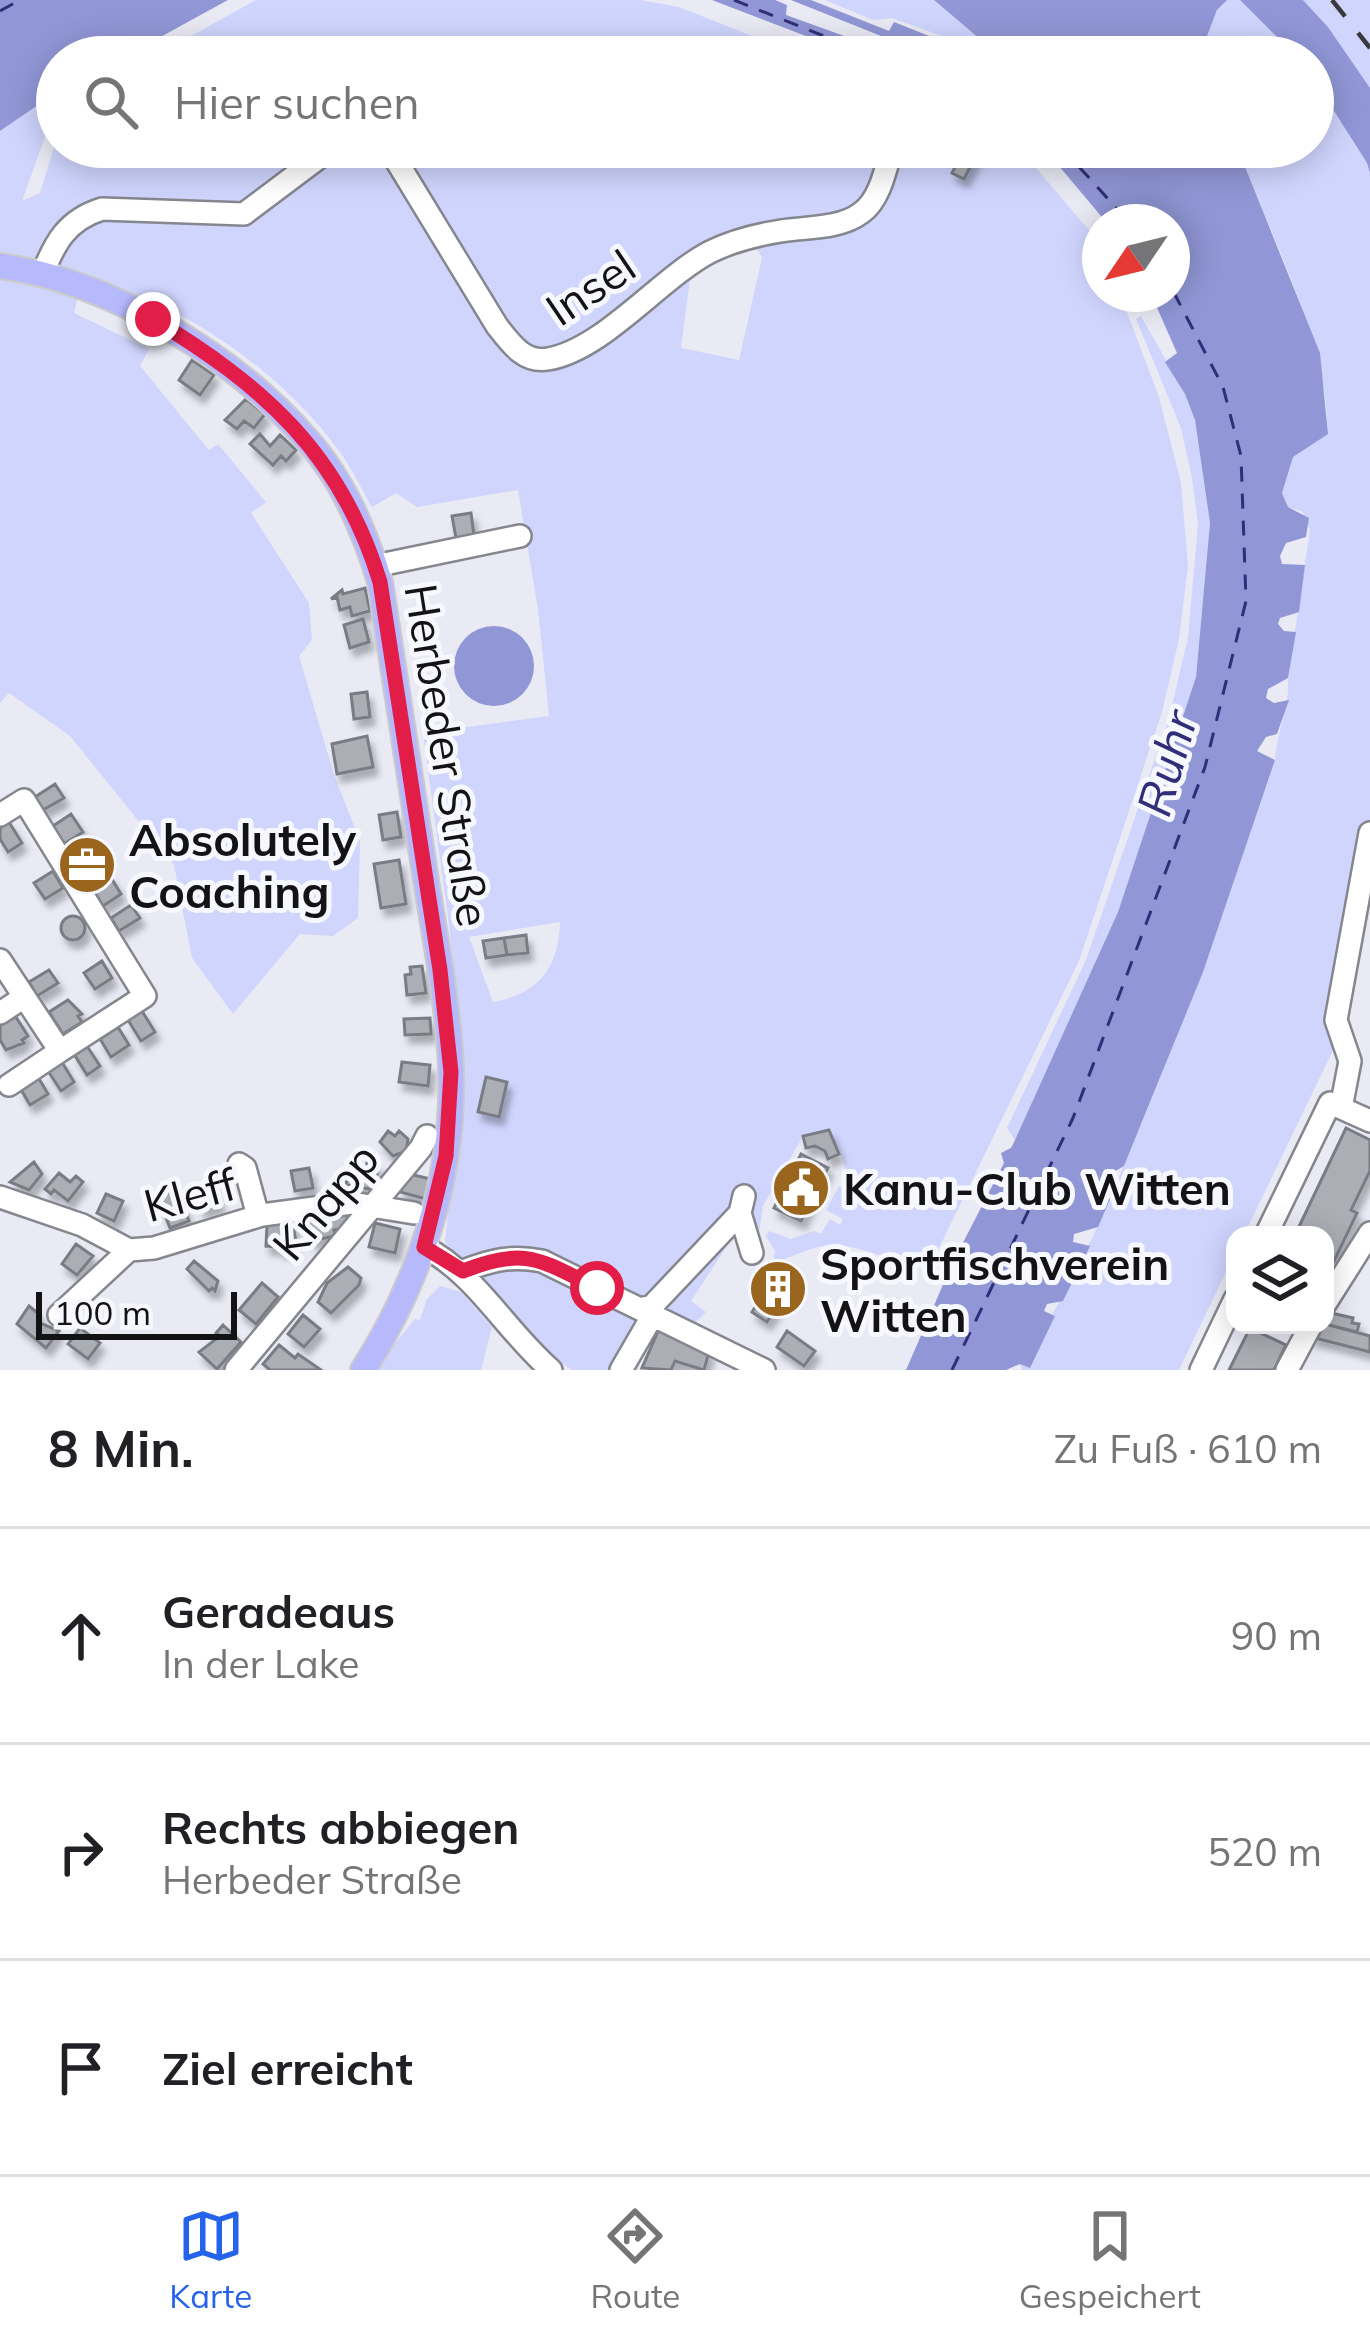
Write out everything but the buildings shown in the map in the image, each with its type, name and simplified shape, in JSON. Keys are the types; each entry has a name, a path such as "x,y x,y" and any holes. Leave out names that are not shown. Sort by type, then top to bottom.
{"main road":[{"name":"Herbeder Straße","path":"0,266 42,275 153,319 211,354 311,443 346,496 375,566 440,970 451,1072 446,1156 424,1247 401,1304 363,1370"}],"street":[{"path":"42,275 61,235 102,209 244,214 305,168"},
{"name":"Insel","path":"401,168 497,326 518,351 538,360 554,358 589,340 689,264 726,245 777,231 840,223 861,213 877,193 885,168"},
{"path":"375,566 520,536"},
{"path":"0,815 24,800 146,996 9,1085"},
{"path":"1270,1226 1330,1103 1361,1110 1336,1021 1370,833"},
{"path":"0,960 60,1051"},
{"path":"0,1013 23,997"},
{"name":"Knapp","path":"236,1370 427,1136"},
{"path":"239,1163 245,1168 258,1216"},
{"name":"Kleff","path":"0,1197 82,1225 122,1246 154,1247 258,1216 352,1203 414,1213"},
{"path":"621,1370 652,1306 741,1204 752,1253"},
{"path":"1334,1290 1370,1233"},
{"name":"Kleff","path":"59,1315 122,1246"},
{"path":"424,1247 463,1271 521,1345 551,1370"},
{"path":"463,1271 496,1258 542,1261 708,1336 764,1370"},
{"path":"1201,1370 1226,1318"},
{"path":"1287,1370 1306,1334"}],"shaded area":[{"path":"256,0 640,0 679,7 752,36 191,36"},
{"path":"825,0 934,0 976,36 942,36 892,18 873,20"},
{"path":"1227,0 1240,0 1276,36 1207,36 1217,10"},
{"path":"1303,0 1370,0 1370,88 1328,27"},
{"path":"36,106 36,162 22,201 40,193 48,168 1036,168 1082,222 1082,312 1127,312 1159,397 1181,483 1188,566 1179,639 1162,712 1079,961 938,1250 898,1259 830,1245 773,1263 769,1231 791,1239 814,1231 821,1234 830,1219 840,1225 843,1219 826,1210 839,1186 851,1193 855,1186 843,1179 843,1161 829,1131 803,1136 763,1206 759,1233 738,1229 691,1301 706,1312 691,1327 663,1314 616,1370 572,1370 527,1340 445,1242 463,1076 449,924 423,733 549,716 538,609 518,490 417,507 396,493 372,507 322,430 262,370 168,309 0,255 0,131","holes":["749,233 762,258 739,360 681,348 691,271","560,922 555,953 534,985 493,1002 469,937"]},
{"path":"1334,111 1370,173 1370,881 1350,1015 1248,1226 1226,1226 1226,1272 1179,1370 1022,1370 1020,1364 1084,1254 1136,1137 1209,950 1275,760 1310,530 1303,512 1288,507 1282,493 1293,457 1327,434 1326,401 1309,328 1246,168 1334,168"},
{"path":"0,276 78,296 74,313 149,349 140,366 209,450 218,444 266,502 251,513 309,603 312,640 299,656 334,775 360,841 358,918 333,936 300,934 233,1014 192,958 174,865 70,736 9,693 0,703"},
{"path":"1141,316 1195,420 1210,524 1196,677 1118,912 1015,1140 1007,1128 1086,960 1169,718 1188,638 1198,524 1192,478 1181,428 1136,319"},
{"path":"440,1286 461,1292 492,1327 481,1370 373,1370 415,1319 420,1320 427,1299"}],"water":[{"path":"0,0 228,0 162,36 36,36 36,106 0,131"},
{"path":"712,0 775,0 787,5 786,15 844,36 806,36"},
{"path":"791,0 811,0 889,31 894,22 929,36 881,36"},
{"path":"934,0 1227,0 1217,10 1207,36 976,36"},
{"path":"1240,0 1303,0 1328,27 1370,88 1370,173 1334,111 1334,36 1276,36"},
{"path":"1061,168 1245,168 1320,353 1328,434 1293,457 1282,493 1288,507 1309,518 1306,537 1286,543 1280,556 1282,564 1305,565 1299,612 1280,618 1278,624 1284,631 1296,632 1288,678 1268,689 1266,698 1274,703 1289,700 1277,734 1266,737 1257,751 1275,760 1203,972 1124,1166 1105,1177 1107,1182 1118,1181 1098,1227 1074,1234 1073,1242 1090,1246 1063,1301 1047,1304 1044,1311 1055,1316 1030,1368 1020,1364 1006,1370 906,1370 952,1264 1004,1163 1001,1153 1015,1140 1118,912 1196,677 1210,523 1195,420 1165,362 1177,353 1159,312 1190,312 1190,204 1091,204"},
{"path":"494,626 522,638 534,666 522,694 494,706 466,694 454,666 466,638"}],"ferry route":[{"path":"0,11 20,0"},
{"path":"734,0 824,36"},
{"path":"1080,168 1113,204"},
{"path":"952,1370 1073,1118 1205,767 1246,601 1241,456 1223,387 1184,312"}],"railway":[{"path":"1332,0 1370,48"}],"place":[{"name":"Absolutely Coaching","path":"87,865"},
{"name":"Kanu-Club Witten","path":"801,1188"},
{"name":"Sportfischverein Witten","path":"778,1289"}],"route":[{"path":"153,319 243,379 311,443 346,496 380,582 440,970 451,1072 446,1156 424,1247 463,1271 514,1256 542,1261 597,1288"}],"water label":[{"name":"Ruhr","path":"1166,763"}]}
